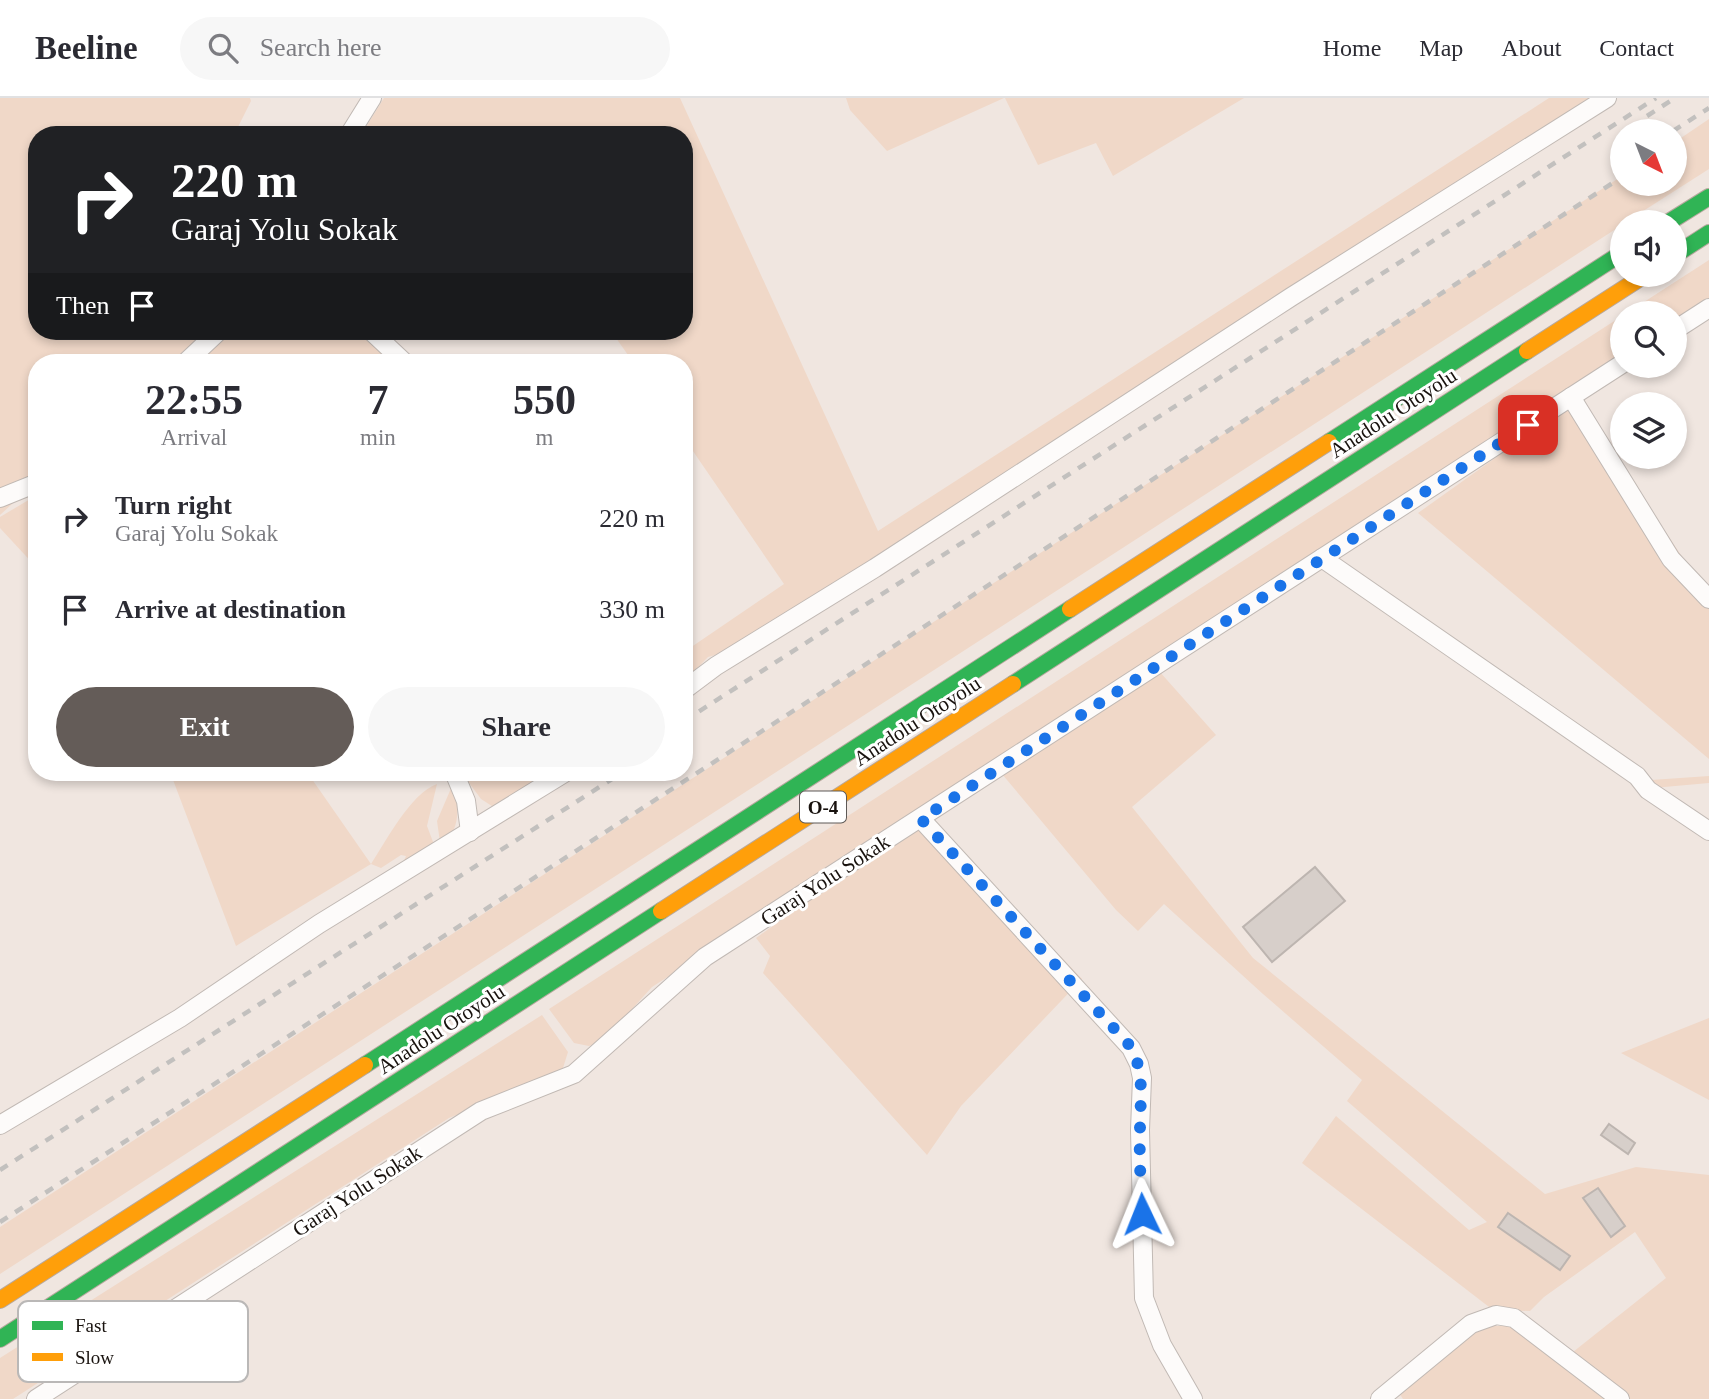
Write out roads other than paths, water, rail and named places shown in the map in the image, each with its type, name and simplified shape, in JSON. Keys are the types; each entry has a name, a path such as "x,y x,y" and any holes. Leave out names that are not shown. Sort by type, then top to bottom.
{"highway":[{"path":"1687,211 1709,197"},
{"path":"1687,247 1709,233"},
{"name":"Anadolu Otoyolu","path":"0,1300 1610,261"},
{"name":"Anadolu Otoyolu","path":"59,1301 1626,287"},
{"name":"Anadolu Otoyolu","path":"0,1339 18,1327"}],"street":[{"path":"355,126 372,98"},
{"path":"693,683 1280,304 1607,98"},
{"path":"1687,322 1709,308"},
{"path":"195,354 209,340"},
{"path":"383,340 396,354"},
{"name":"Garaj Yolu Sokak","path":"187,1301 481,1111 574,1074 705,957 1610,372"},
{"path":"1572,397 1671,559 1709,599"},
{"path":"0,498 28,487"},
{"path":"1322,558 1637,776 1648,790 1709,831"},
{"path":"458,781 466,801 470,832"},
{"path":"0,1125 180,1018 319,924 552,781"},
{"path":"921,819 1132,1048 1142,1077 1140,1130 1144,1298 1162,1345 1193,1399"},
{"path":"1380,1399 1471,1324 1496,1315 1514,1318 1620,1399"},
{"name":"Garaj Yolu Sokak","path":"36,1399 62,1382"}],"railway":[{"path":"693,715 1656,98"},
{"path":"1647,116 1675,98"},
{"path":"1687,122 1709,108"},
{"path":"693,776 1610,185"},
{"path":"0,1170 609,781"},
{"path":"0,1222 684,781"}]}
